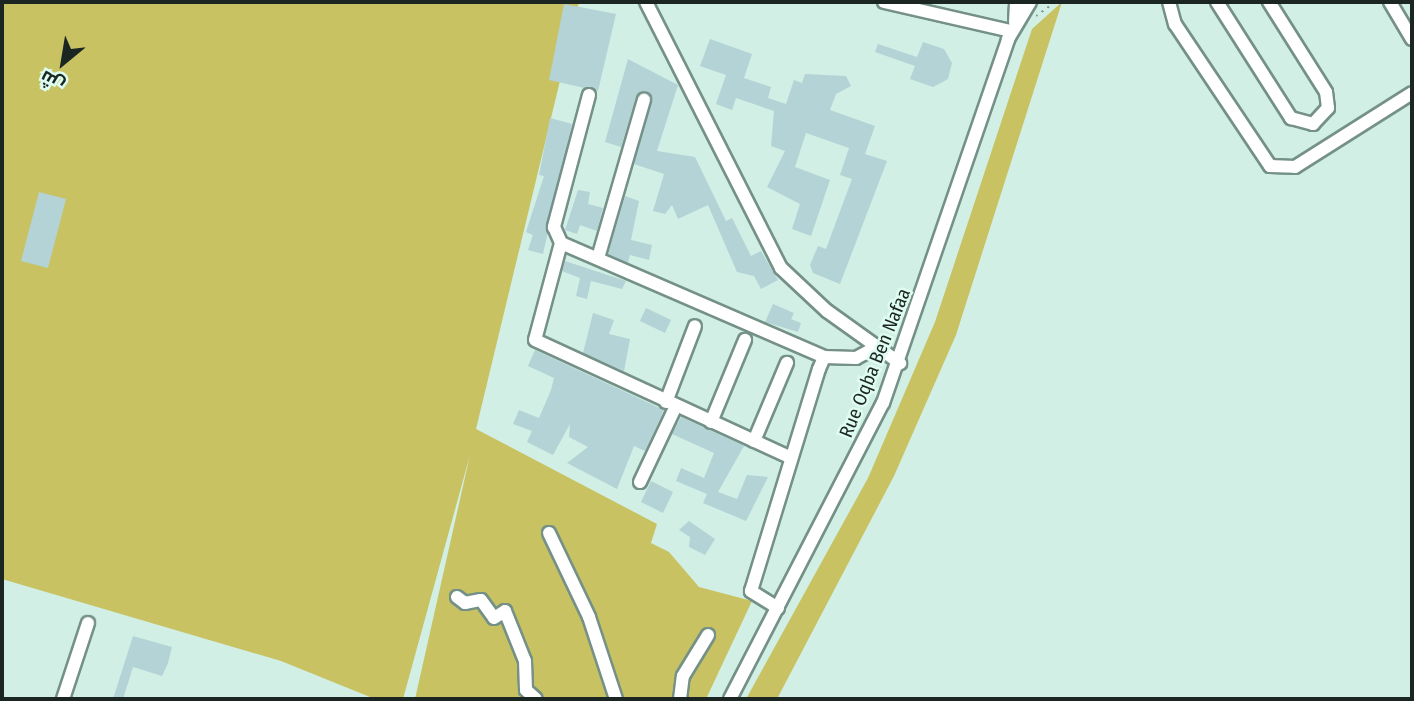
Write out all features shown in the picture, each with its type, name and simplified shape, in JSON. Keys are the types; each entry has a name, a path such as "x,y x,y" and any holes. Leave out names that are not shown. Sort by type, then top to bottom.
{"street":[{"path":"884,2 1013,27"},
{"name":"Rue Oqba Ben Nafaa","path":"730,699 900,363 1013,27 1016,2"},
{"name":"Rue Oqba Ben Nafaa","path":"1013,27 1030,2"},
{"path":"1170,2 1180,31 1270,166 1295,167 1412,93"},
{"path":"1217,2 1291,118 1313,124 1328,108 1326,92 1269,2"},
{"path":"1390,2 1412,39"},
{"path":"649,3 781,268 875,348 900,363"},
{"path":"589,94 554,227 561,243 535,340 791,458"},
{"path":"598,258 644,100"},
{"path":"561,243 824,357 856,358 875,348"},
{"path":"640,482 671,404 695,326"},
{"path":"711,422 745,340"},
{"path":"778,608 751,591 824,357"},
{"path":"754,441 787,363"},
{"path":"549,533 589,617 616,699"},
{"path":"457,597 465,603 481,600 494,618 505,611 525,661 526,690 536,699"},
{"path":"63,699 88,623"},
{"path":"680,699 683,676 708,635"}],"shaded area":[{"path":"2,2 579,2 476,429 657,524 651,543 669,552 699,587 752,601 706,699 415,699 470,455 403,699 375,699 281,661 2,579"},
{"path":"1062,2 956,335 894,476 777,699 746,699 868,478 935,322 1032,29"}],"building":[{"path":"564,4 616,14 598,91 549,80"},
{"path":"710,39 752,54 744,78 771,87 768,98 786,104 794,80 802,83 805,74 846,76 851,86 836,94 830,110 875,126 865,154 887,161 840,284 813,273 810,265 818,246 826,249 852,179 840,175 849,148 806,133 795,167 830,180 811,236 792,229 800,204 767,187 785,151 771,146 774,111 736,98 732,110 716,104 726,75 700,66"},
{"path":"923,42 944,49 952,63 948,79 933,87 910,79 915,66 875,52 878,44 917,57"},
{"path":"628,59 678,85 657,151 695,157 726,221 732,218 751,256 761,251 778,280 761,289 754,276 737,272 708,205 678,219 672,205 665,214 653,211 664,174 634,164 650,94 636,97 621,147 605,142"},
{"path":"550,118 572,124 543,254 528,250 533,235 526,232 544,176 539,175"},
{"path":"578,190 590,192 588,204 603,208 597,231 580,225 577,234 565,230"},
{"path":"39,192 66,199 48,268 21,261"},
{"path":"625,196 639,201 631,240 652,245 649,260 630,255 628,263 608,254"},
{"path":"565,261 626,281 622,289 591,281 587,299 576,296 580,278 562,271"},
{"path":"773,304 794,313 791,319 801,323 798,332 765,322"},
{"path":"646,308 671,320 665,333 640,321"},
{"path":"593,313 614,320 609,334 630,339 624,371 583,353"},
{"path":"535,350 664,410 645,451 634,446 617,489 567,463 588,447 569,437 570,424 553,455 527,442 532,431 513,424 519,410 539,418 551,390 554,378 528,366"},
{"path":"681,417 744,446 718,492 737,499 747,475 768,477 746,521 703,503 707,494 676,481 681,468 704,478 714,453 672,434"},
{"path":"651,481 673,492 663,513 641,502"},
{"path":"689,521 715,539 705,555 689,547 690,537 679,530"},
{"path":"133,636 172,647 168,663 162,676 133,667 123,699 113,699"}]}
